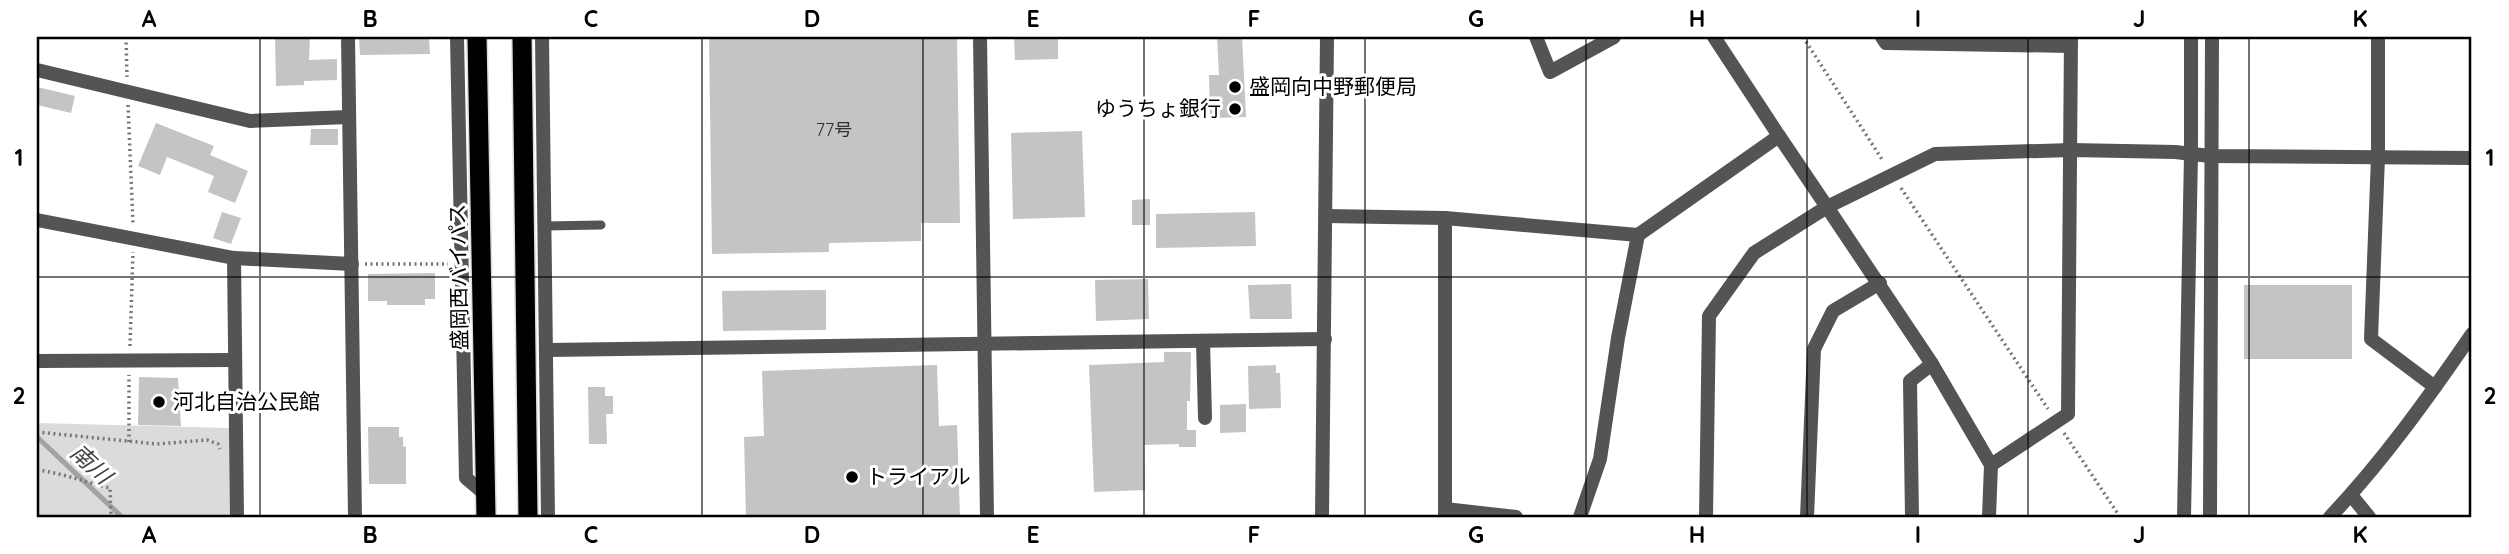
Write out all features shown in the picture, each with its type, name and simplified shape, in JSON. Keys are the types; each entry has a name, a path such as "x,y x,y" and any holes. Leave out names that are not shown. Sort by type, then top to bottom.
{"highway":[{"name":"盛岡西バイパス","path":"477,37 486,517"},
{"path":"522,37 528,517"}],"street":[{"path":"348,37 355,517"},
{"path":"457,37 466,478 485,494"},
{"path":"542,37 548,517"},
{"path":"980,37 987,517"},
{"path":"1322,517 1327,37"},
{"path":"1536,37 1550,72 1614,37"},
{"path":"1714,37 1880,283 1932,364 1991,465 1989,517"},
{"path":"1882,37 1886,43 2071,42 2068,414 1991,465"},
{"path":"2184,517 2191,37"},
{"path":"2210,517 2212,37"},
{"path":"2378,37 2378,157 2371,339 2435,387"},
{"path":"37,70 250,121 348,117"},
{"path":"1326,216 1445,218 1638,235 1779,136"},
{"path":"1706,517 1709,316 1754,253 1827,207 1935,154 2071,150 2210,156 2472,159"},
{"path":"1445,218 1445,513 1516,517"},
{"path":"37,220 234,258 352,264"},
{"path":"1580,517 1600,459 1618,338 1638,235"},
{"path":"234,258 237,517"},
{"path":"1807,517 1814,349 1833,311 1880,283"},
{"path":"2330,517 2351,495 2435,387 2472,334"},
{"path":"548,349 1325,339"},
{"path":"1203,341 1205,418"},
{"path":"37,361 234,360"},
{"path":"1912,517 1910,381 1932,364"},
{"path":"2351,495 2369,517"}],"lane":[{"path":"545,226 601,225"}],"path":[{"path":"126,37 134,238 129,442"},
{"path":"1803,37 2120,517"},
{"path":"352,264 447,264"},
{"path":"37,432 157,444 207,439 218,444 221,452"},
{"path":"37,470 58,472 71,479 110,488 111,517"}],"shaded area":[{"path":"37,423 229,428 231,517 37,517"}],"building":[{"path":"275,37 310,37 309,60 337,59 337,80 304,81 304,85 276,86"},
{"path":"359,37 429,37 430,54 360,55"},
{"path":"709,37 957,37 960,223 921,223 921,241 829,243 829,252 712,254"},
{"path":"1014,37 1058,37 1058,59 1015,60"},
{"path":"1217,37 1242,37 1246,117 1210,118 1209,75 1219,75"},
{"path":"37,87 75,96 71,113 37,105"},
{"path":"156,123 214,146 210,155 248,171 235,203 208,192 214,176 167,157 160,175 138,166"},
{"path":"311,129 338,129 338,145 310,145"},
{"path":"1082,131 1085,217 1013,219 1011,133"},
{"path":"1150,199 1150,225 1132,225 1132,200"},
{"path":"222,212 241,218 231,244 213,238"},
{"path":"1255,212 1256,246 1156,248 1156,214"},
{"path":"435,273 435,299 425,299 425,305 387,305 387,301 368,301 368,274"},
{"path":"1148,279 1149,319 1096,321 1095,280"},
{"path":"1291,284 1292,319 1250,319 1248,285"},
{"path":"2244,285 2352,285 2352,359 2244,359"},
{"path":"826,290 826,330 723,331 722,291"},
{"path":"1164,352 1191,352 1187,430 1196,430 1196,447 1179,447 1179,444 1144,445 1145,490 1094,492 1089,365 1164,362"},
{"name":"トライアル","path":"937,365 939,426 957,425 960,517 746,517 744,437 764,436 762,371"},
{"path":"1276,365 1276,373 1280,373 1281,408 1249,409 1248,366"},
{"name":"河北自治公民館","path":"139,377 178,378 181,426 138,425"},
{"path":"588,387 605,387 605,396 613,396 613,414 606,414 607,444 589,444"},
{"path":"1246,404 1246,432 1220,433 1220,405"},
{"path":"368,427 399,427 399,437 403,437 403,446 406,447 406,484 369,484"}],"waterway":[{"name":"南川","path":"37,437 122,517"}],"place":[{"name":"盛岡向中野郵便局","path":"1235,87"},
{"name":"ゆうちょ銀行","path":"1235,109"},
{"name":"河北自治公民館","path":"159,402"},
{"name":"トライアル","path":"852,477"}]}
